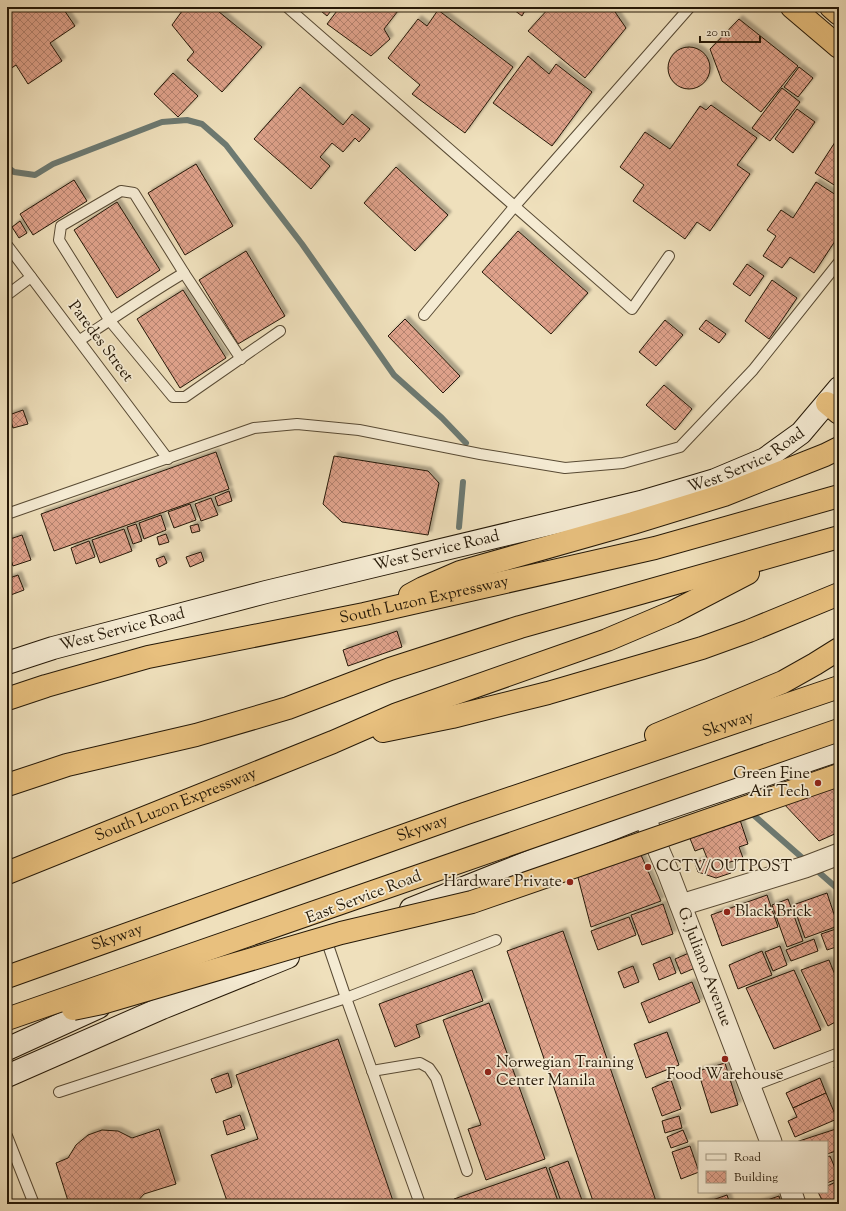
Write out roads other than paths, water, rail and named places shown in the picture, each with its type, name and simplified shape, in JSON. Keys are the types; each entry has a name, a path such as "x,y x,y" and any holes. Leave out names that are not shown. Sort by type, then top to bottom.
{"highway":[{"path":"792,7 839,47"},
{"path":"812,7 839,30"},
{"path":"832,7 839,14"},
{"path":"386,609 423,588 460,572 724,495 825,456 839,448"},
{"name":"South Luzon Expressway","path":"7,699 46,686 148,657 386,609 655,548 839,496"},
{"name":"South Luzon Expressway","path":"7,785 67,764 196,735 288,708 390,669 520,627 788,553 839,537"},
{"name":"South Luzon Expressway","path":"7,873 333,742 397,714 607,640 673,612 788,553"},
{"path":"333,742 452,717 548,693 695,650 749,632 839,594"},
{"path":"464,814 784,682 839,649"},
{"name":"Skyway","path":"7,977 464,814 839,687"},
{"path":"7,1019 839,730"},
{"path":"7,1024 102,1003 341,933 472,902 839,775"}],"main road":[{"name":"West Service Road","path":"7,663 53,648 251,596 641,502 715,480 765,459 801,433 835,402"},
{"name":"East Service Road","path":"11,1047 148,985 316,917 634,793 839,720"},
{"name":"East Service Road","path":"14,1072 162,1008 464,889 644,816 839,750"},
{"path":"11,1047 14,1072"}],"street":[{"name":"G. Juliano Avenue","path":"634,793 681,905 771,1141"},
{"path":"681,905 805,867 835,856"},
{"path":"790,1193 795,1204"}],"lane":[{"path":"286,7 632,309 670,256"},
{"path":"424,316 514,207 690,7"},
{"path":"241,359 184,273 134,193 121,191 61,226 59,240 110,321 173,397 185,397 241,359 280,331"},
{"name":"Paredes Street","path":"7,245 80,340 168,459"},
{"path":"7,514 254,428 298,424 359,430 480,454 565,468 622,464 680,447 753,370 839,262"},
{"path":"80,340 184,273"},
{"path":"7,295 32,277"},
{"path":"59,1092 346,998 496,940"},
{"path":"327,942 420,1204"},
{"path":"750,1087 839,1053"},
{"path":"372,1071 420,1064 429,1068 436,1078 465,1161 467,1171"},
{"path":"7,1136 34,1204"}],"waterway":[{"path":"7,167 14,172 35,175 53,164 162,122 187,120 202,124 226,145 302,244 394,375 442,418 466,443"},
{"path":"459,527 463,482"},
{"path":"749,811 807,862"},
{"path":"814,868 839,890"}],"place":[{"name":"Green Fine Air Tech","path":"818,783"},
{"name":"CCTV/OUTPOST","path":"648,867"},
{"name":"Hardware Private","path":"570,882"},
{"name":"Black Brick","path":"727,912"},
{"name":"Food Warehouse","path":"725,1059"},
{"name":"Norwegian Training Center Manila","path":"488,1072"}]}
